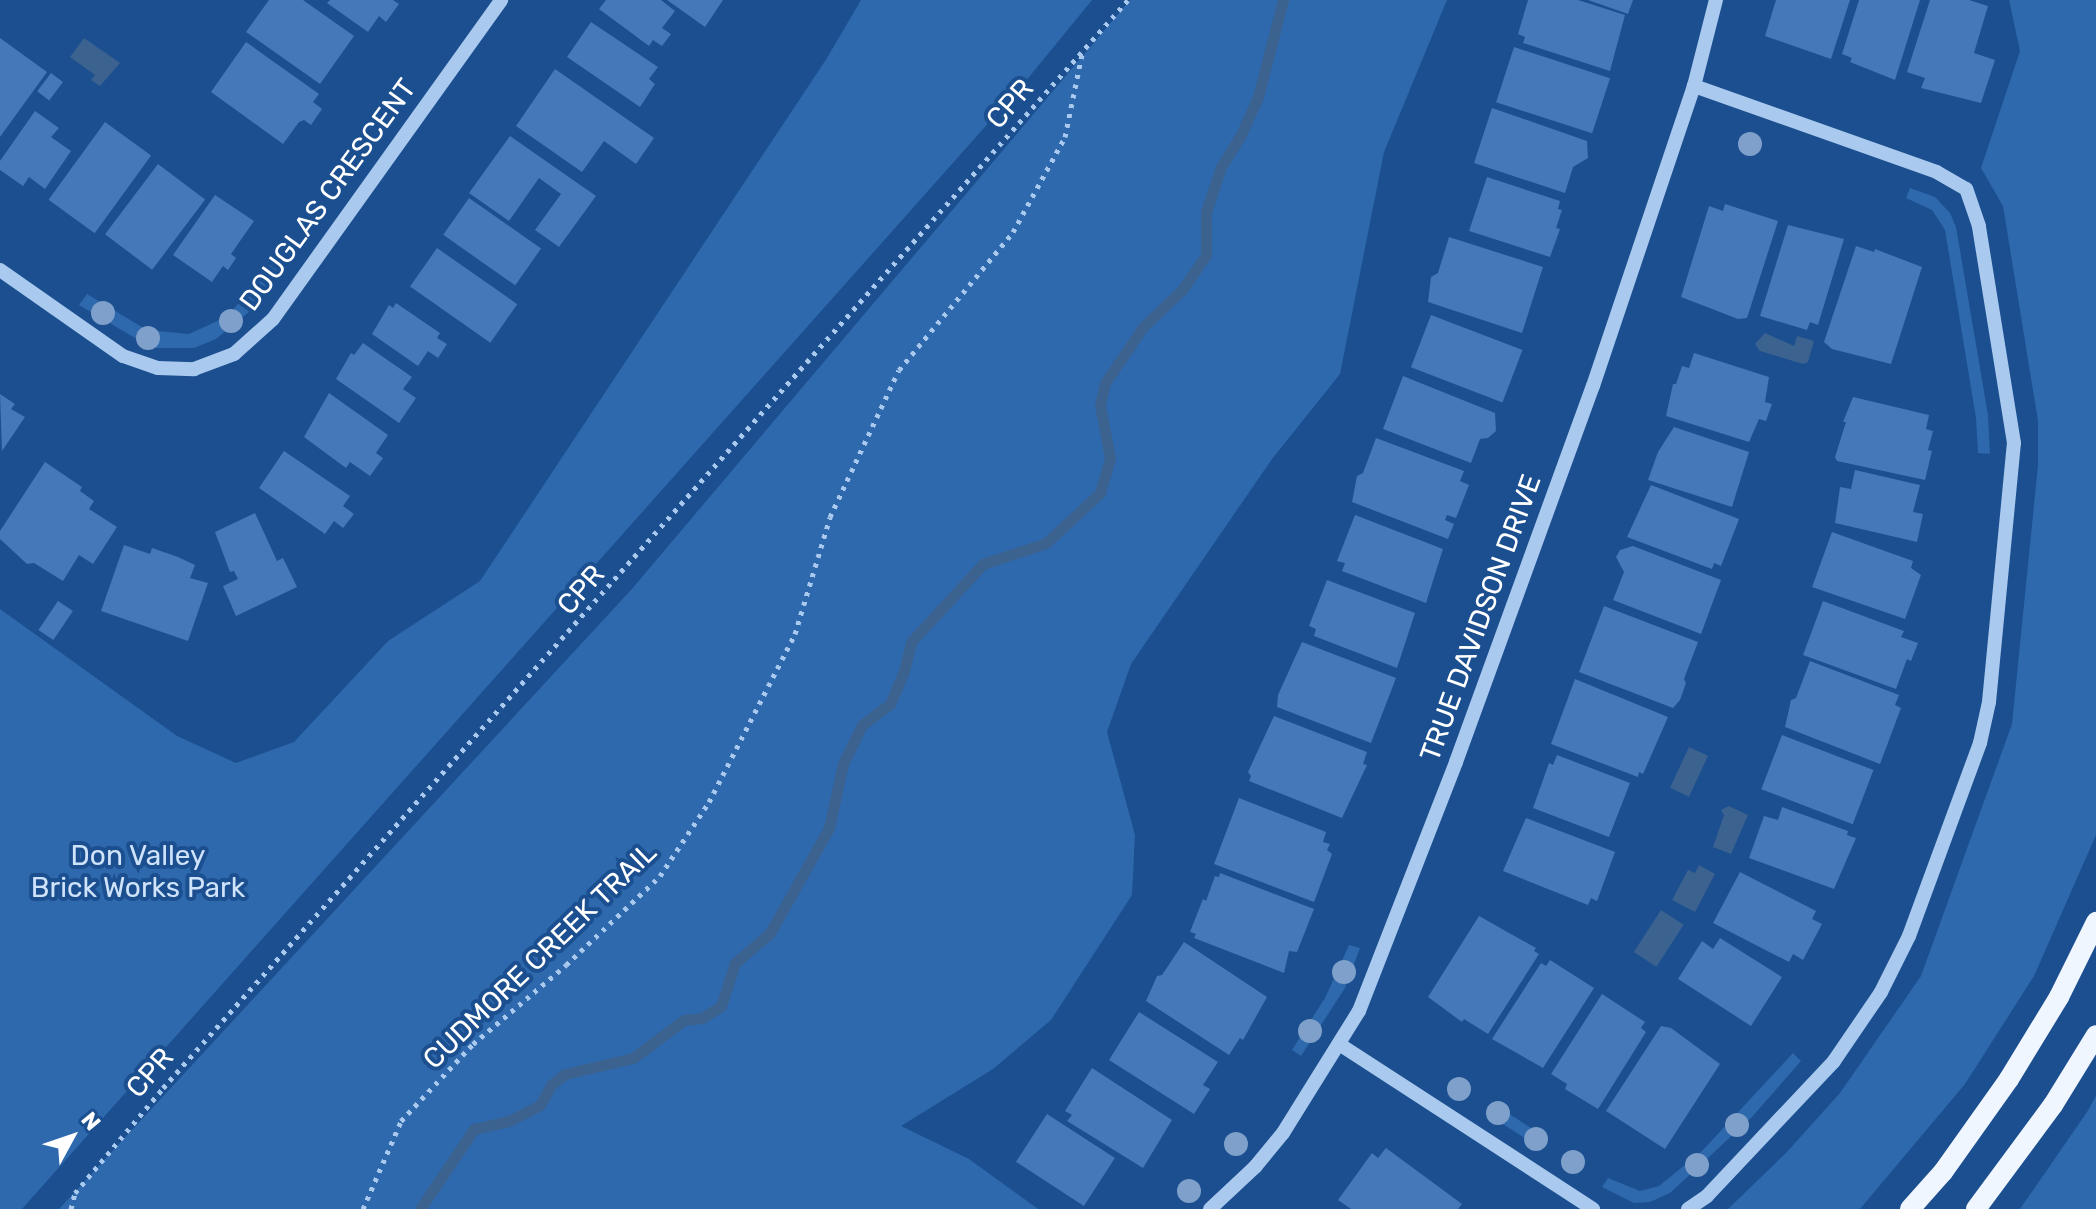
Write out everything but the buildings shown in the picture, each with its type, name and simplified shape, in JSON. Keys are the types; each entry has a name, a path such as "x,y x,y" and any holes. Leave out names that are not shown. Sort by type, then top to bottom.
{"main road":[{"path":"1910,1209 1943,1172 2009,1079 2059,997 2096,922"},
{"path":"1976,1209 2053,1105 2096,1035"}],"street":[{"name":"DOUGLAS CRESCENT","path":"0,270 123,356 158,368 194,369 234,354 273,319 501,0"},
{"name":"TRUE DAVIDSON DRIVE","path":"1210,1209 1248,1175 1283,1133 1359,1011 1456,762 1593,386 1694,86 1716,0"},
{"path":"1688,1209 1707,1196 1834,1061 1881,992 1909,936 1980,743 1989,702 2014,443 1979,226 1966,189 1937,172 1694,86"},
{"path":"1339,1044 1593,1209"}],"path":[{"name":"CPR","path":"71,1209 75,1193 163,1088 1128,0"},
{"name":"CUDMORE CREEK TRAIL","path":"363,1209 401,1121 473,1044 566,965 660,876 709,802 795,634 830,517 899,370 1013,232 1065,137 1083,51"}],"green space":[{"name":"Don Valley Brick Works Park","path":"861,0 1092,0 1025,82 22,1209 0,1209 0,609 177,736 236,763 294,742 388,641 480,581 827,58"},
{"path":"1130,0 1447,0 1384,152 1340,374 1272,459 1131,664 1107,732 1135,835 1132,895 1051,1020 993,1069 901,1126 969,1159 1038,1209 59,1209 631,590"},
{"path":"2009,0 2096,0 2096,835 2034,976 1965,1084 1860,1209 1728,1209 1786,1153 1840,1093 1921,976 2012,724 2038,465 2038,421 2003,206 1981,168 2020,51"},
{"path":"1910,188 1935,197 1950,213 1956,227 1988,415 1990,454 1978,453 1976,418 1945,230 1932,210 1906,198"},
{"path":"270,265 280,272 255,307 216,339 194,348 152,348 79,305 87,294 147,330 189,334 228,316"},
{"path":"1523,484 1535,489 1514,539 1502,534"},
{"path":"1349,945 1360,948 1345,988 1301,1056 1292,1050 1325,998"},
{"path":"1793,1053 1801,1061 1752,1117 1670,1193 1650,1202 1634,1203 1602,1187 1608,1178 1640,1191 1659,1186 1702,1151"},
{"path":"2096,1096 2096,1209 2020,1209 2087,1112"},
{"path":"1494,1104 1543,1136 1537,1146 1487,1114"}],"shaded area":[{"path":"84,38 120,63 100,86 91,80 95,75 70,57"},
{"path":"1765,333 1794,346 1797,336 1814,341 1808,362 1803,364 1760,351 1755,344"},
{"path":"1689,747 1708,756 1689,797 1670,788"},
{"path":"1729,806 1748,815 1731,854 1713,847 1724,815 1721,810"},
{"path":"1699,865 1715,874 1695,912 1672,900 1688,870 1695,873"},
{"path":"1661,910 1684,925 1656,967 1634,952"}],"waterway":[{"path":"420,1209 474,1129 509,1121 540,1105 551,1085 565,1074 633,1058 684,1020 702,1018 721,1006 735,963 770,933 829,828 843,764 862,725 890,704 904,671 911,642 983,564 1046,543 1100,493 1110,458 1100,405 1105,383 1143,327 1182,290 1206,255 1206,212 1221,167 1240,137 1258,97 1283,0"}]}
